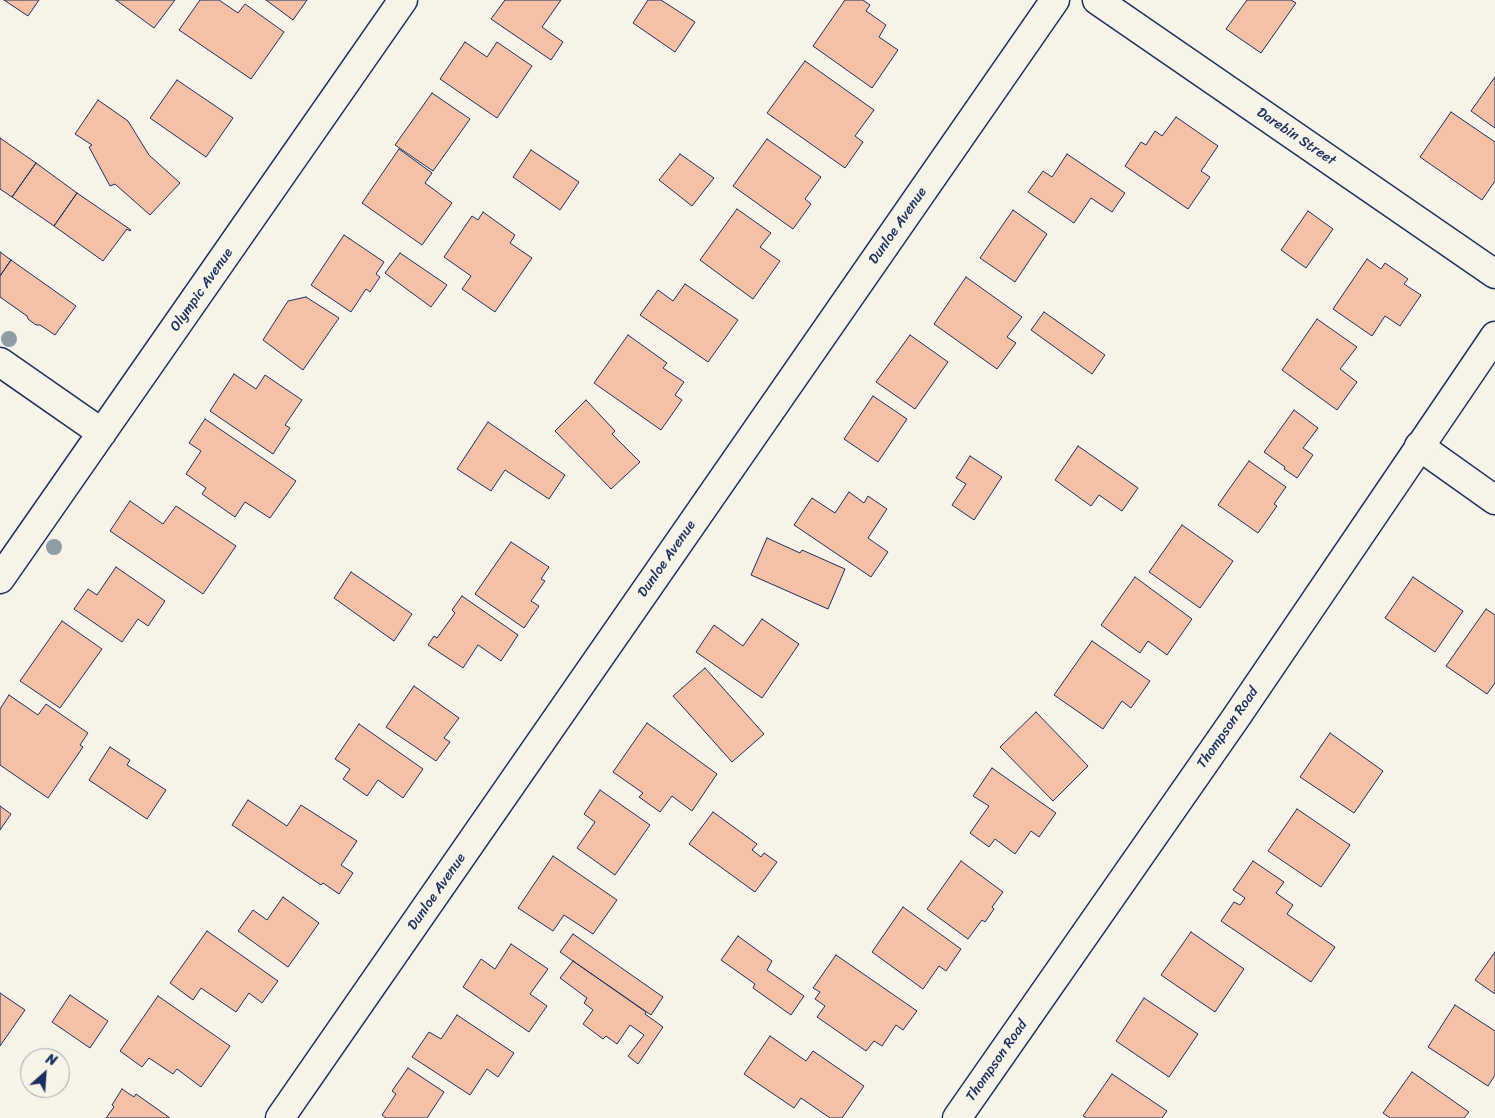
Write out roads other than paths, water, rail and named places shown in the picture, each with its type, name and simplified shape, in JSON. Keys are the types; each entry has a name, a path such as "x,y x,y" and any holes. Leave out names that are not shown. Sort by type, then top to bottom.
{"street":[{"name":"Olympic Avenue","path":"0,579 403,0"},
{"name":"Dunloe Avenue","path":"280,1118 1055,0"},
{"name":"Darebin Street","path":"1097,0 1495,274"},
{"name":"Thompson Road","path":"957,1118 1235,719 1495,336"},
{"path":"0,362 102,433"},
{"path":"1419,446 1495,500"}]}
